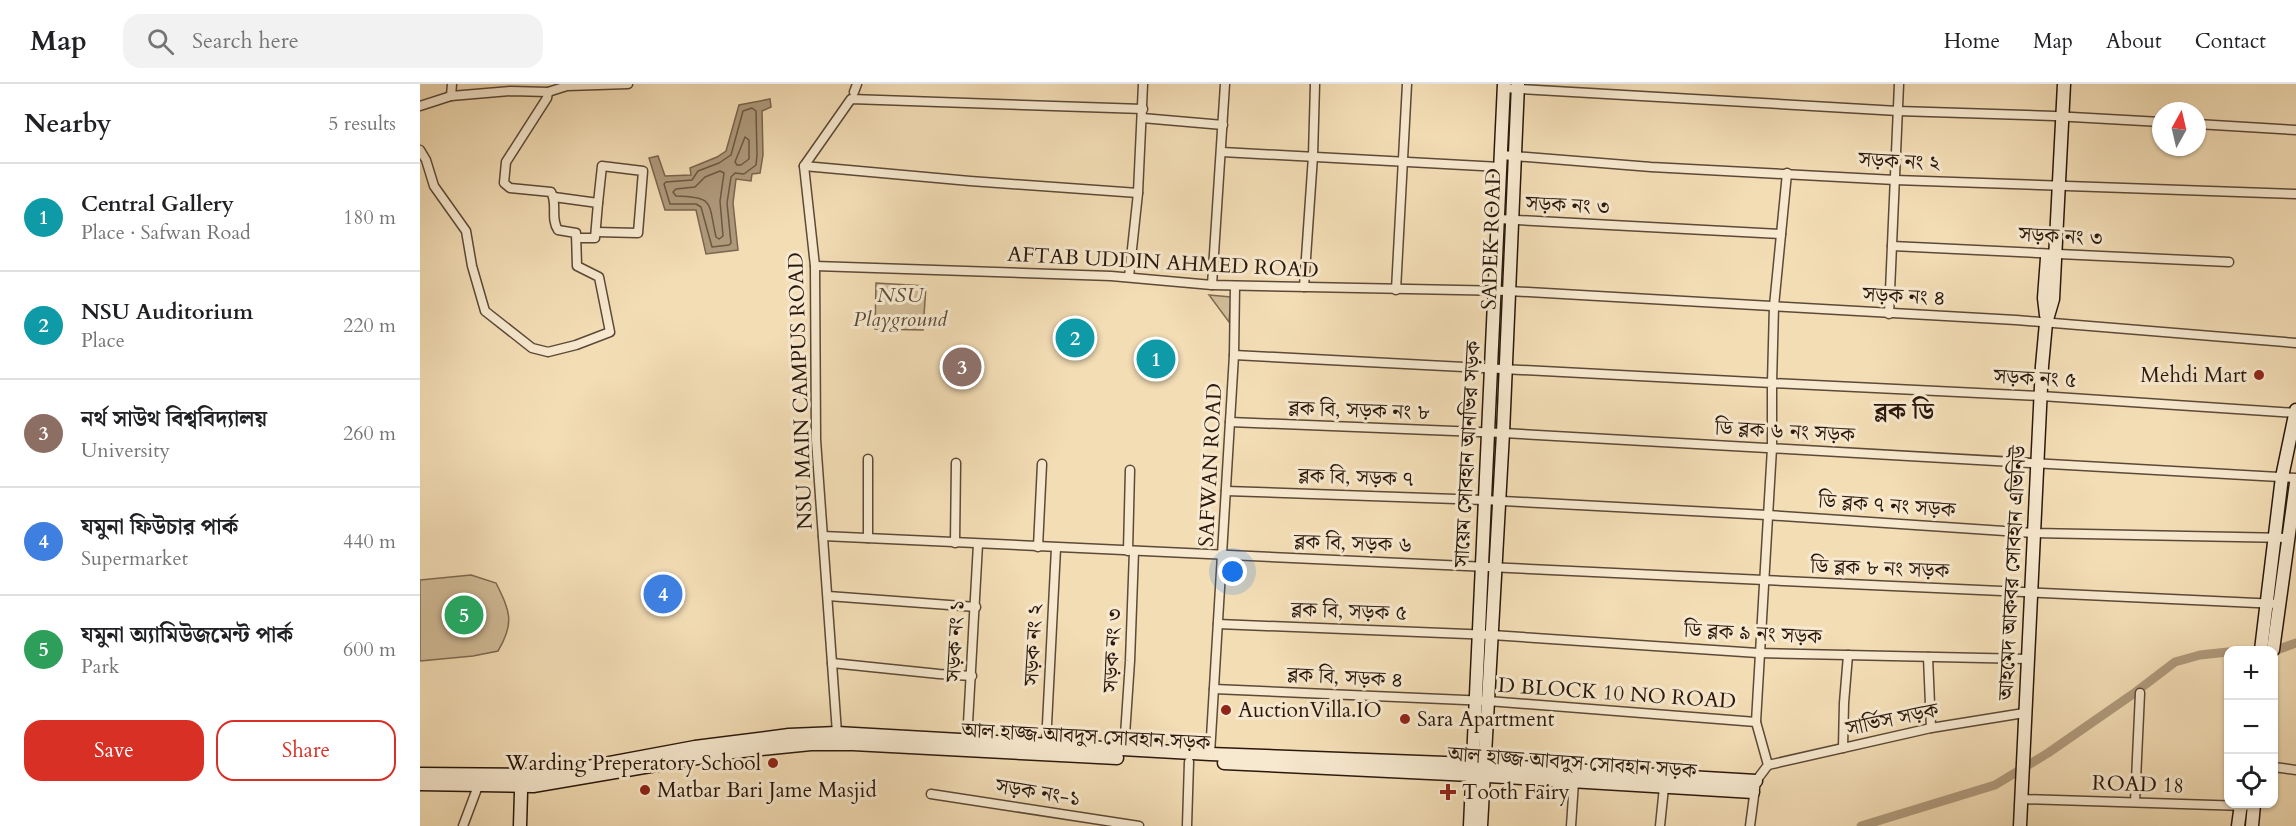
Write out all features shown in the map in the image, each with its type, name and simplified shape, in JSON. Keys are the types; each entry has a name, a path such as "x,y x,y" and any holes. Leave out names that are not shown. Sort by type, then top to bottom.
{"street":[{"path":"451,96 452,84"},
{"path":"420,106 451,96 511,91 548,92 567,86 628,84"},
{"path":"1129,277 1138,193 1143,84"},
{"path":"1212,285 1225,84"},
{"path":"1304,287 1313,156 1315,84"},
{"path":"1396,291 1407,84"},
{"path":"1889,314 1899,84"},
{"name":"আহমেদ আকবর সোবহান এভিনিউ","path":"2019,826 2046,323 2044,298 2051,254 2055,185 2058,116 2056,84"},
{"name":"আহমেদ আকবর সোবহান এভিনিউ","path":"2058,116 2064,84"},
{"path":"1504,86 1898,111 2152,121"},
{"name":"সায়েম সোবহান আনভির সড়ক","path":"1470,826 1478,770 1475,702 1504,86"},
{"path":"1514,157 1518,87"},
{"path":"420,150 426,160 434,186 466,231 472,266 485,311 532,348 548,352 576,345 610,332 599,277 577,266 577,238 574,232 558,230 554,224 554,197 551,192 510,188 504,183 506,162 547,98 548,92"},
{"path":"1138,193 804,166 854,92 1143,114 1223,125"},
{"path":"2206,125 2296,130"},
{"name":"সড়ক নং ২","path":"1222,152 1404,162 1501,161 1514,157 1895,180 2296,194"},
{"name":"SADEK ROAD","path":"1481,826 1478,770 1488,701 1492,635 1514,157"},
{"path":"577,238 595,238 602,166 643,171 638,233 596,232"},
{"name":"NSU MAIN CAMPUS ROAD","path":"804,166 815,266 816,440 837,733"},
{"path":"1750,826 1754,787 1768,765 1756,722 1758,653 1772,448 1774,306 1787,173"},
{"path":"554,197 598,203"},
{"name":"সড়ক নং ৩","path":"1498,219 1781,234"},
{"name":"সড়ক নং ৩","path":"1892,246 2229,262"},
{"name":"AFTAB UDDIN AHMED ROAD","path":"815,266 1129,277 1235,286 1396,291 1509,291"},
{"name":"SAFWAN ROAD","path":"1210,754 1234,355 1235,286"},
{"name":"সড়ক নং ৪","path":"1509,291 2046,323 2296,343"},
{"name":"সড়ক নং ৫","path":"1234,355 2041,396 2296,412"},
{"path":"2272,646 2269,635 2274,538 2282,477 2296,412"},
{"name":"ব্লক বি, সড়ক নং ৮","path":"1230,422 1488,433"},
{"name":"ডি ব্লক ৬ নং সড়ক","path":"1488,433 2296,478"},
{"path":"868,459 868,538"},
{"path":"955,543 956,463"},
{"path":"1038,547 1042,464"},
{"name":"সড়ক নং ৩","path":"1124,750 1130,661 1131,470"},
{"path":"2272,604 2288,538 2296,483"},
{"name":"ব্লক বি, সড়ক ৭","path":"1226,491 1484,500"},
{"name":"ডি ব্লক ৭ নং সড়ক","path":"1484,500 1767,515 2034,533 2288,538"},
{"name":"ব্লক বি, সড়ক ৬","path":"823,536 1481,566"},
{"name":"সড়ক নং ১","path":"967,741 978,544"},
{"name":"সড়ক নং ২","path":"1046,744 1056,548"},
{"name":"ডি ব্লক ৮ নং সড়ক","path":"1481,566 2272,604"},
{"path":"828,596 976,607"},
{"name":"ব্লক বি, সড়ক ৫","path":"1218,624 1478,634"},
{"name":"ডি ব্লক ৯ নং সড়ক","path":"1478,634 1758,653 2028,659"},
{"path":"2264,646 2269,635"},
{"path":"1844,748 1844,703 1848,656"},
{"path":"1928,657 1931,728"},
{"path":"832,663 972,676"},
{"name":"ব্লক বি, সড়ক ৪","path":"1214,689 1475,702"},
{"path":"2135,802 2140,693"},
{"name":"D BLOCK 10 NO ROAD","path":"1475,702 1488,701 1756,722"},
{"name":"সার্ভিস সড়ক","path":"1768,765 1931,728 2024,713"},
{"path":"420,774 530,775 561,772 691,747 789,735 837,733 1754,787"},
{"name":"আল হাজ্জ আবদুস সোবহান সড়ক","path":"420,784 478,786 549,784 692,758 811,744 853,744 1189,762 1478,770 1574,782 1664,787 1754,787"},
{"path":"1187,826 1189,762"},
{"path":"2278,768 2296,770"},
{"path":"1571,826 1574,782"},
{"path":"463,826 478,786"},
{"path":"1660,826 1664,787"},
{"path":"520,826 521,792"},
{"name":"সড়ক নং-১","path":"932,794 1139,826"},
{"name":"ROAD 18","path":"2022,799 2224,805"},
{"path":"2238,826 2241,808"},
{"path":"2252,826 2254,808"}],"green space":[{"name":"NSU Playground","path":"876,283 926,286 923,330 875,329"},
{"path":"1209,295 1231,297 1229,322"},
{"path":"471,575 496,583 505,602 509,625 498,651 420,661 420,580"}],"water":[{"path":"770,99 771,107 762,111 763,155 760,173 752,174 751,181 736,179 733,203 738,250 706,254 696,210 665,210 649,158 658,156 665,176 691,175 690,168 726,151 739,105"}],"waterway":[{"path":"2278,650 2296,643"},
{"path":"1861,826 1995,785 2048,753 2175,662 2200,655 2224,652"}],"place":[{"name":"NSU Auditorium","path":"1075,338"},
{"name":"Central Gallery","path":"1156,359"},
{"name":"নর্থ সাউথ বিশ্ববিদ্যালয়","path":"962,367"},
{"name":"Mehdi Mart","path":"2259,375"},
{"name":"যমুনা ফিউচার পার্ক","path":"663,594"},
{"name":"যমুনা অ্যামিউজমেন্ট পার্ক","path":"464,615"},
{"name":"AuctionVilla.IO","path":"1226,710"},
{"name":"Sara Apartment","path":"1405,719"},
{"name":"Warding Preperatory School","path":"773,763"},
{"name":"Matbar Bari Jame Masjid","path":"645,790"},
{"name":"Tooth Fairy","path":"1448,792"}],"district":[{"name":"ব্লক ডি","path":"1904,411"}]}
